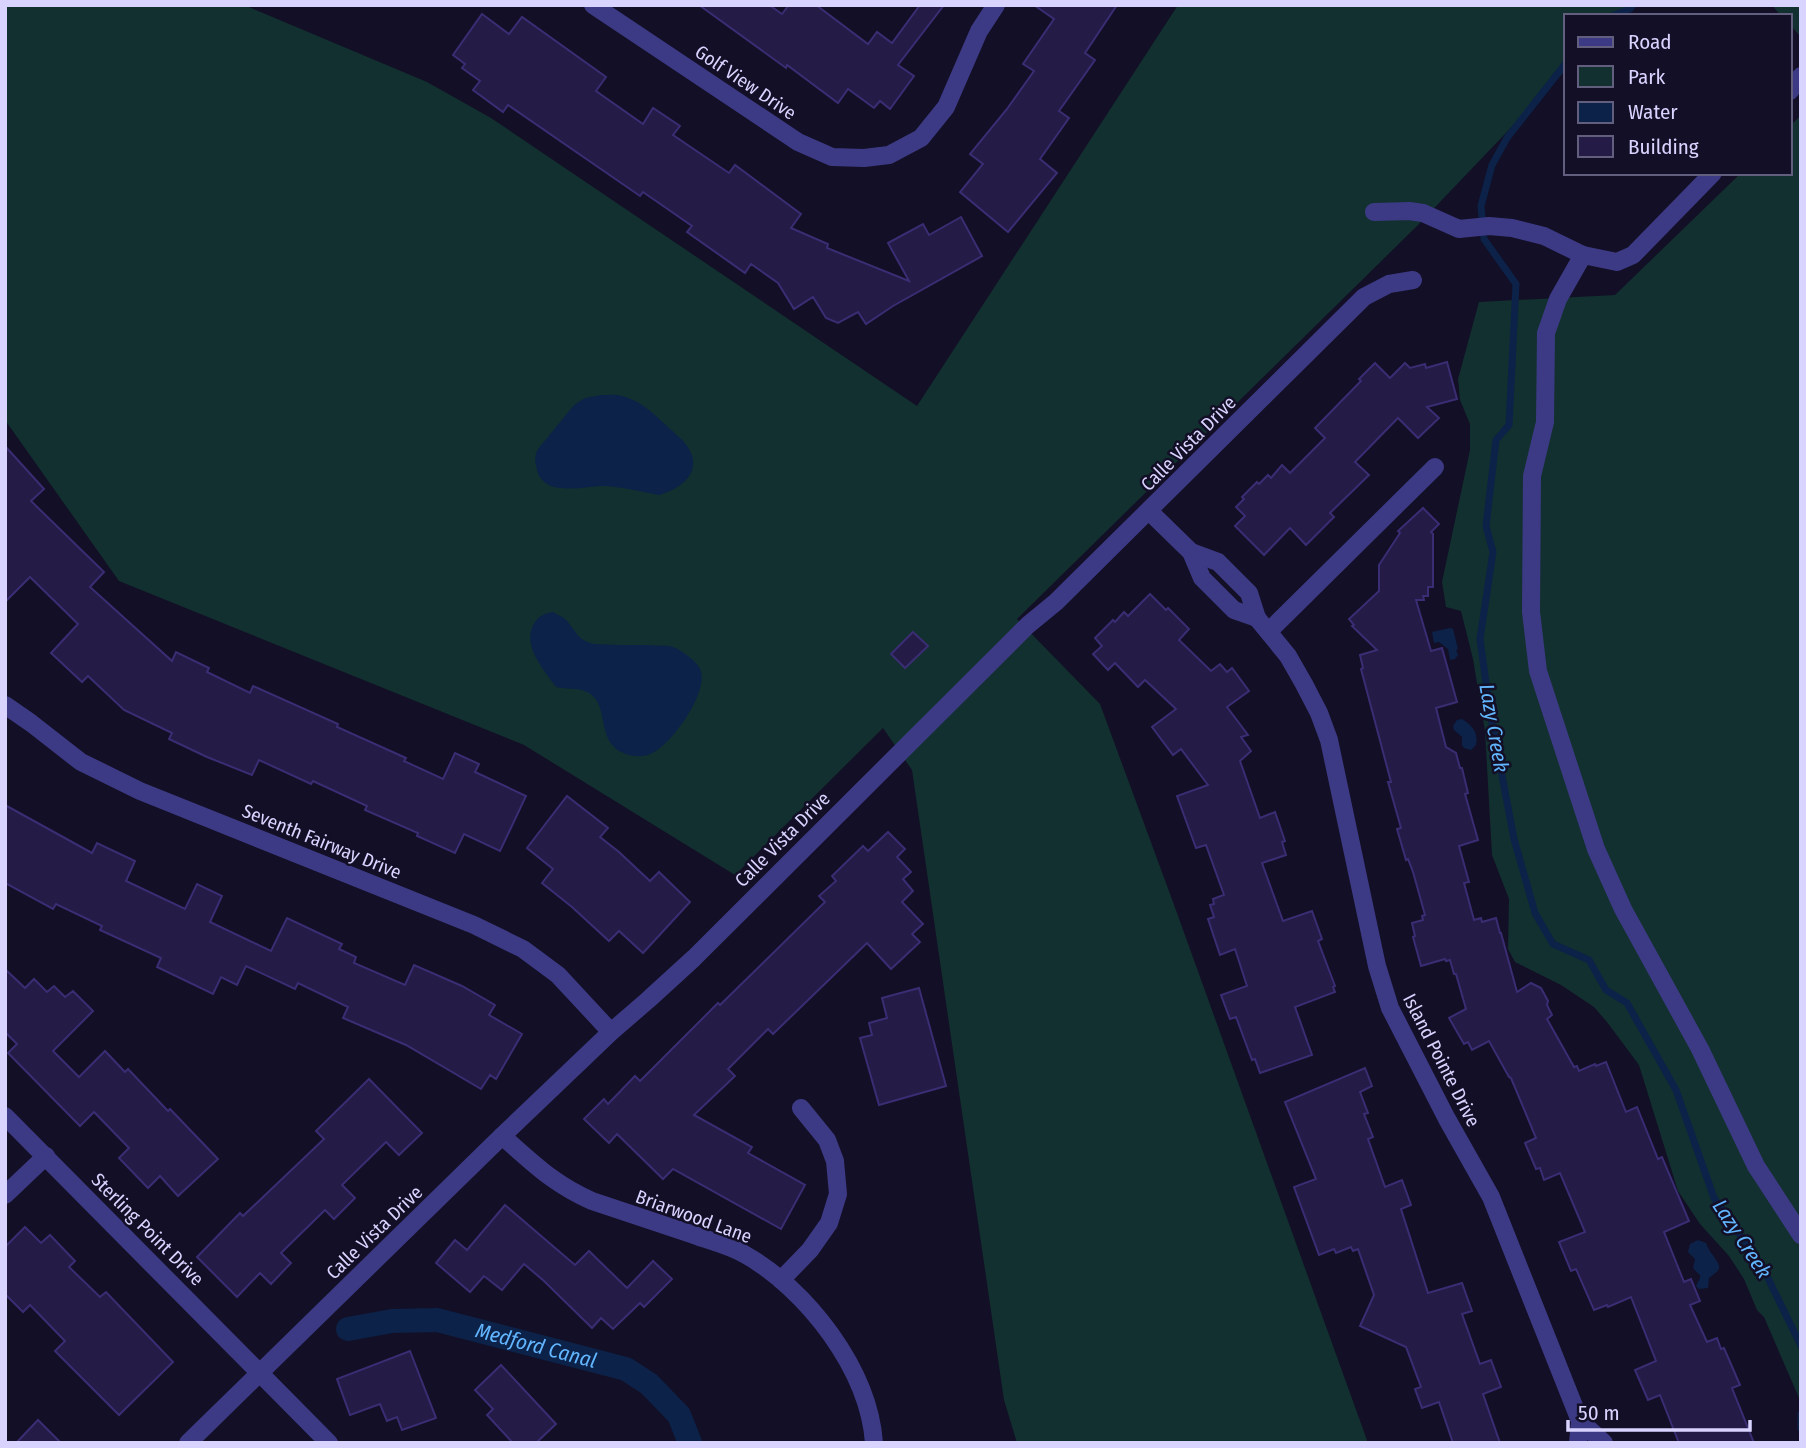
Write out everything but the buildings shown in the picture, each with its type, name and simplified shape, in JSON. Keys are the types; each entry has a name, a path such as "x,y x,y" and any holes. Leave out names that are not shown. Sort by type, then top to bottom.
{"street":[{"name":"Golf View Drive","path":"593,5 798,142 832,157 864,158 889,155 921,138 946,107 979,31 996,5"},
{"path":"1374,212 1423,213 1459,229 1511,228 1544,236 1583,255 1617,262 1633,256 1711,175"},
{"path":"1583,255 1558,299 1546,333 1545,422 1532,476 1531,612 1538,671 1596,849 1623,909 1700,1049 1756,1166 1801,1235"},
{"name":"Calle Vista Drive","path":"188,1443 502,1136 611,1032 694,958 1028,625 1056,602 1364,298 1389,284 1413,280"},
{"path":"1263,624 1435,467"},
{"name":"Island Pointe Drive","path":"1149,511 1191,552 1202,578 1234,610 1263,624 1288,656 1319,713 1329,740 1377,966 1390,1008 1490,1197 1580,1421 1604,1443"},
{"name":"Seventh Fairway Drive","path":"5,705 81,762 140,791 474,925 523,949 558,975 611,1032"},
{"path":"781,1280 810,1251 829,1223 838,1194 835,1161 827,1140 802,1108"},
{"name":"Sterling Point Drive","path":"5,1116 330,1443"},
{"name":"Briarwood Lane","path":"502,1136 545,1175 572,1192 743,1253 781,1280 822,1322 844,1353 868,1408 874,1443"},
{"path":"5,1195 46,1156"},
{"name":"Island Pointe Drive","path":"1577,1443 1580,1421"}],"green space":[{"path":"5,5 244,5 427,82 491,118 917,406 1178,5 1628,5 1620,14 1564,14 1564,72 1418,225 1017,619 1100,704 1368,1443 1017,1443 1004,1400 912,770 883,728 735,875 524,745 119,581 5,420"},
{"path":"1772,5 1801,5 1801,37 1792,27 1792,14 1779,14"},
{"path":"1801,115 1799,1398 1764,1317 1757,1310 1744,1279 1729,1256 1700,1224 1678,1191 1639,1065 1594,1007 1561,985 1515,962 1508,949 1509,899 1492,855 1485,731 1473,659 1461,611 1446,607 1442,582 1470,450 1470,424 1460,400 1458,379 1479,302 1615,295 1739,175 1792,175 1792,124"}],"water":[{"path":"620,395 641,404 679,437 693,458 691,473 687,479 675,489 659,495 605,486 556,487 541,479 535,462 538,449 574,405 585,398"},
{"path":"553,612 565,619 585,641 594,644 674,647 698,665 701,681 694,704 679,728 662,747 642,756 621,752 612,745 607,736 595,698 583,690 556,687 535,656 530,639 531,630 537,620 542,615"},
{"path":"1453,629 1458,655 1450,660 1448,649 1439,642 1434,643 1432,632"},
{"path":"1462,719 1476,733 1476,745 1471,750 1464,748 1462,737 1454,730 1453,726 1457,720"},
{"path":"1698,1240 1706,1243 1719,1265 1718,1270 1709,1278 1708,1288 1699,1289 1696,1286 1700,1275 1693,1268 1695,1259 1688,1252 1690,1244"}],"waterway":[{"name":"Lazy Creek","path":"1617,14 1633,5"},
{"name":"Lazy Creek","path":"1564,66 1507,138 1492,165 1481,206 1484,239 1516,284 1509,425 1496,440 1486,526 1493,552 1480,639 1490,712 1514,839 1535,913 1553,944 1589,960 1606,990 1627,1003 1676,1090 1714,1198 1763,1268 1801,1346"},
{"name":"Medford Canal","path":"348,1329 392,1321 437,1320 626,1369 649,1384 679,1415 690,1443"},
{"name":"Lazy Creek","path":"1801,1414 1801,1428"}]}
